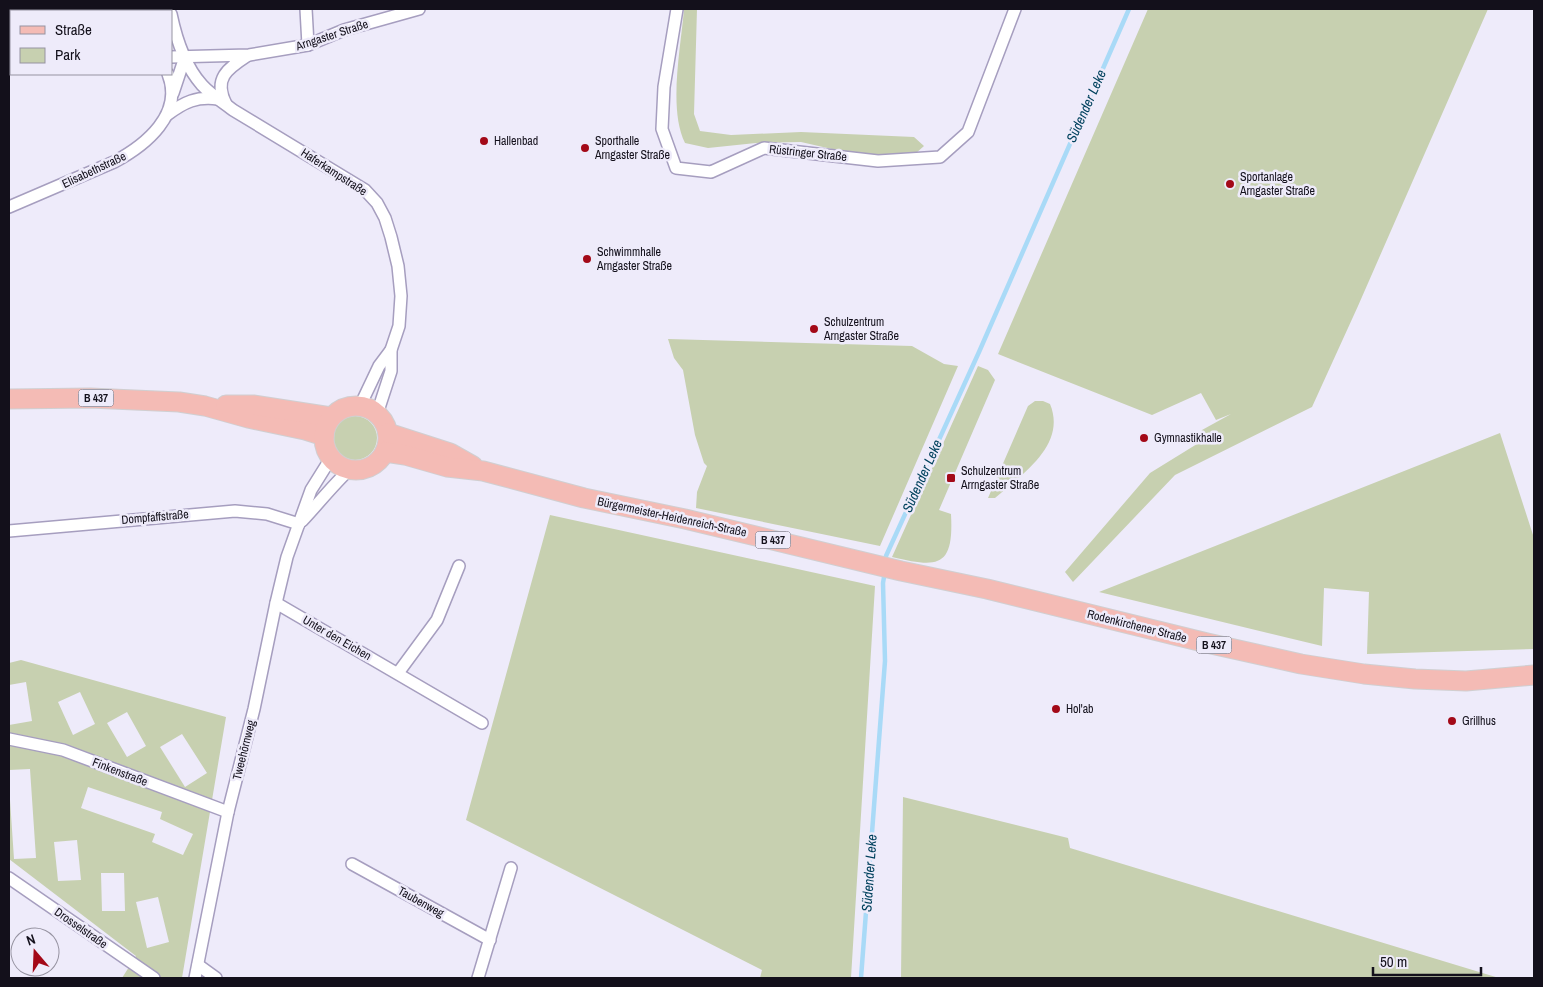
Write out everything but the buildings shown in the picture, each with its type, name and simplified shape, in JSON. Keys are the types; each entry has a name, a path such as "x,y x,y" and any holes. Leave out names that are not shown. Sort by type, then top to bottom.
{"main road":[{"name":"B 437","path":"9,398 128,399 179,402 205,406 324,436"},
{"name":"B 437","path":"205,406 253,405 331,417"},
{"path":"360,406 378,414 388,433 388,443 385,452 377,462 367,468 350,469 341,466 331,458 324,445 324,436 326,426 331,417 343,408 360,406"},
{"name":"Bürgermeister-Heidenreich-Straße","path":"388,433 450,453 483,471"},
{"name":"Bürgermeister-Heidenreich-Straße","path":"385,452 447,467 483,471 584,498 685,519 861,562"},
{"name":"Rodenkirchener Straße","path":"861,562 987,589 1207,644 1301,664 1364,674 1416,679 1466,681 1534,674"}],"street":[{"path":"306,9 308,45"},
{"name":"Arngaster Straße","path":"185,57 249,55 308,45 344,30 419,9"},
{"name":"Rüstringer Straße","path":"678,9 664,87 662,129 676,168 711,172 764,148 878,160 940,156 968,132 1016,9"},
{"name":"Haferkampstraße","path":"172,16 185,57 202,85 223,102 365,190 377,203 385,218 392,237 398,266 401,296 399,326 391,350 379,366 360,406"},
{"path":"167,115 190,100 207,98 223,102 220,85 222,78 228,70 249,55"},
{"path":"171,97 185,57 172,57"},
{"path":"167,115 171,105 172,87 168,75"},
{"name":"Elisabethstraße","path":"9,207 128,155 143,144 167,115"},
{"name":"Haferkampstraße","path":"378,414 391,371 391,350"},
{"name":"Tweehörnweg","path":"195,978 228,812 254,709 287,557 312,490 331,458"},
{"name":"Tweehörnweg","path":"299,524 350,469"},
{"name":"Dompfaffstraße","path":"9,531 235,511 267,514 299,524"},
{"path":"398,673 438,620 459,566"},
{"name":"Unter den Eichen","path":"276,603 482,723"},
{"name":"Finkenstraße","path":"9,739 63,750 228,812"},
{"name":"Taubenweg","path":"352,864 490,940"},
{"path":"478,978 511,868"},
{"name":"Drosselstraße","path":"9,878 154,978"},
{"path":"198,965 216,978"}],"green space":[{"path":"684,9 697,9 694,114 700,131 731,135 801,132 914,137 924,146 915,154 879,156 845,152 801,142 756,143 708,148 685,143 680,129 676,96"},
{"name":"Sportanlage Arngaster Straße","path":"1148,9 1488,9 1312,407 1175,475 1073,582 1065,572 1150,473 1197,444 1202,430 1231,414 1216,420 1201,393 1152,415 998,354"},
{"path":"668,339 912,346 944,364 958,366 880,546 696,508 697,492 707,466 704,463 695,435 683,370 674,358"},
{"path":"978,366 988,370 995,380 939,510 951,514 950,545 946,554 940,560 921,563 892,557"},
{"path":"1035,401 1043,401 1050,404 1054,419 1052,433 1047,445 1029,469 995,498 988,498 1028,406"},
{"path":"359,416 371,422 376,429 376,447 371,454 364,459 351,460 343,457 336,450 333,434 336,426 343,419"},
{"path":"1500,433 1534,538 1534,649 1367,654 1369,592 1324,588 1322,646 1099,592"},
{"path":"550,515 875,586 851,978 760,978 762,970 466,820"},
{"path":"21,660 226,717 182,978 122,978 136,956 9,859 9,785 14,859 36,858 30,769 9,770 9,725 32,721 26,682 9,685 9,663","holes":["80,692 95,724 73,735 58,702","127,712 146,746 127,757 107,723","182,734 207,773 185,787 160,747","88,787 162,812 160,819 193,834 183,855 152,842 155,834 81,808","77,840 81,880 58,881 54,842","101,873 124,873 125,911 102,911","158,897 169,942 147,948 136,902"]},
{"path":"903,797 1068,838 1070,848 1499,978 901,978"}],"waterway":[{"name":"Südender Leke","path":"886,563 886,556 979,352 1129,9"},
{"name":"Südender Leke","path":"861,978 885,661 883,583 885,571"}],"place":[{"name":"Hallenbad","path":"484,141"},
{"name":"Sporthalle Arngaster Straße","path":"585,148"},
{"name":"Sportanlage Arngaster Straße","path":"1230,184"},
{"name":"Schwimmhalle Arngaster Straße","path":"587,259"},
{"name":"Schulzentrum Arngaster Straße","path":"814,329"},
{"name":"Gymnastikhalle","path":"1144,438"},
{"name":"Schulzentrum Arrngaster Straße","path":"951,478"},
{"name":"Hol'ab","path":"1056,709"},
{"name":"Grillhus","path":"1452,721"}]}
